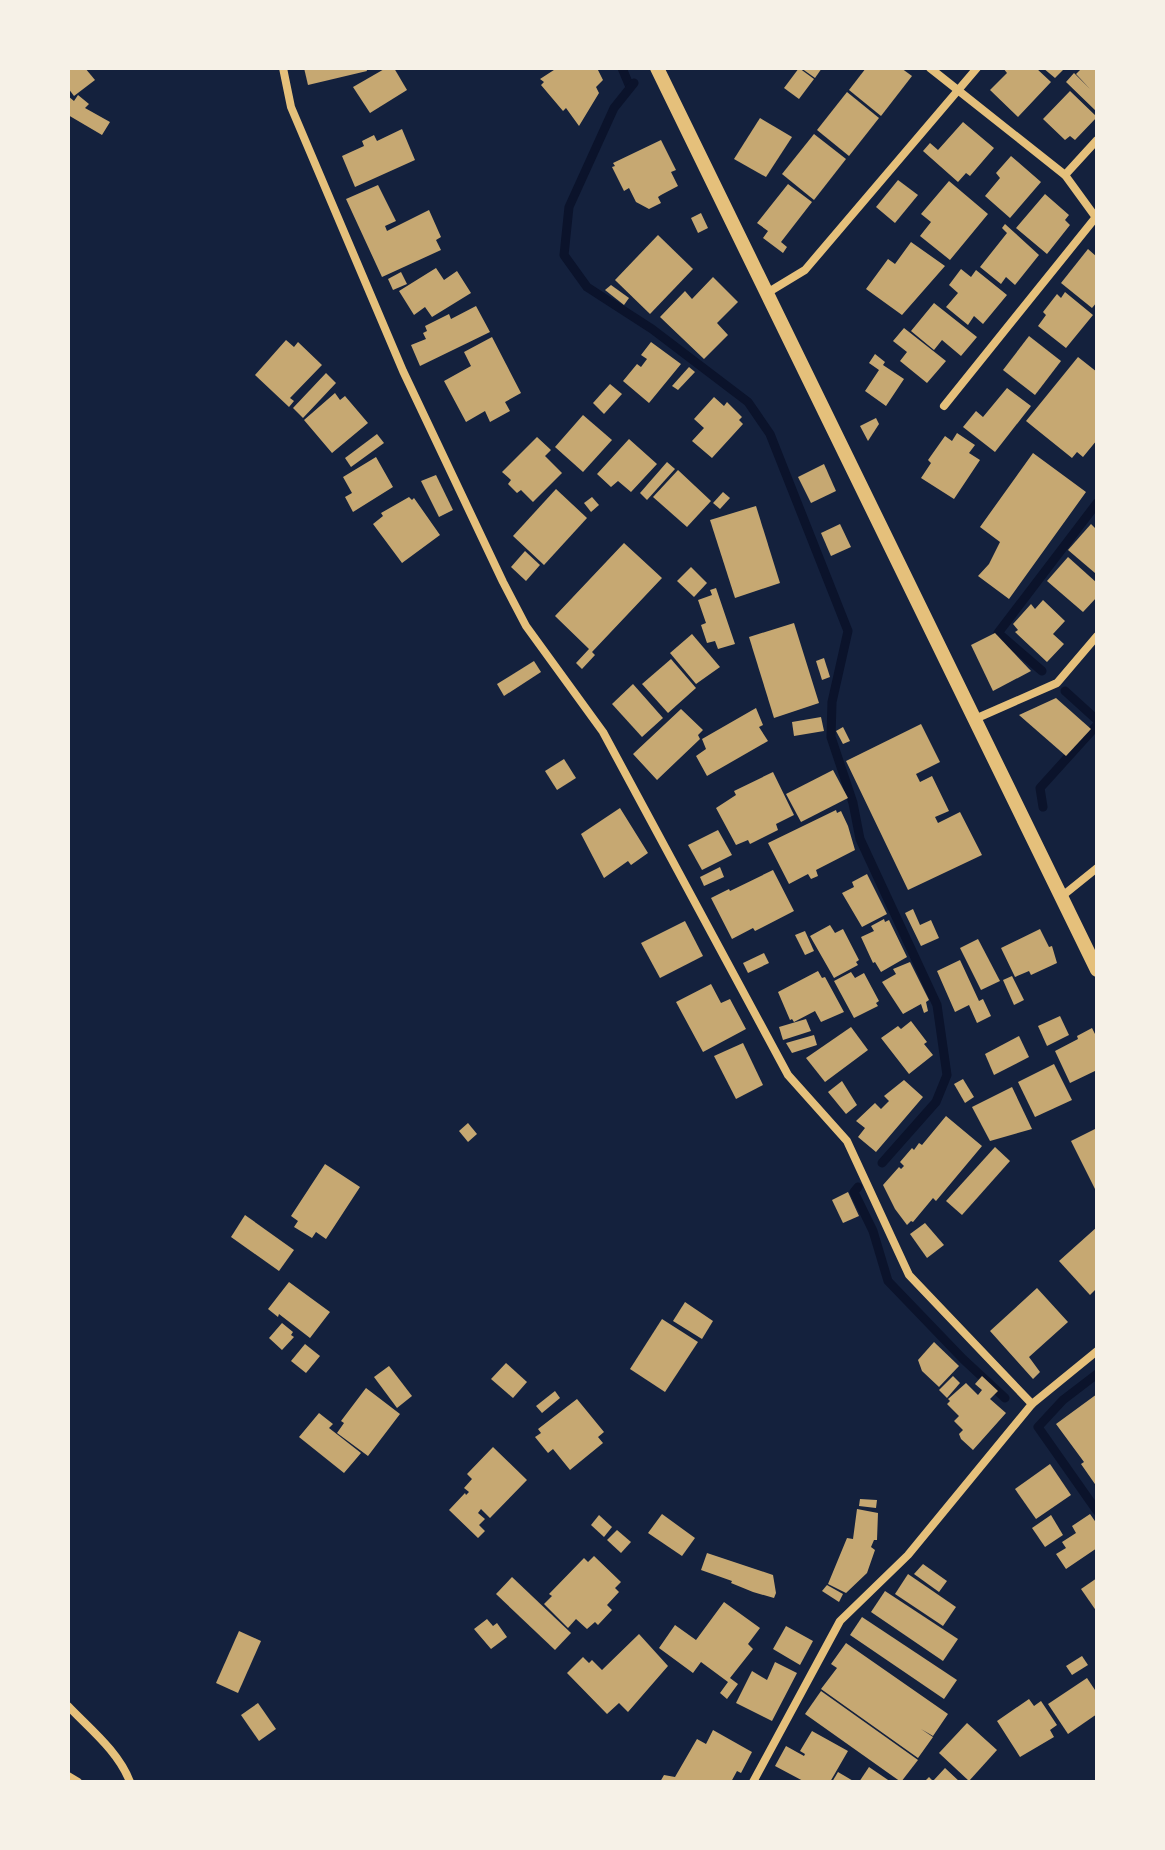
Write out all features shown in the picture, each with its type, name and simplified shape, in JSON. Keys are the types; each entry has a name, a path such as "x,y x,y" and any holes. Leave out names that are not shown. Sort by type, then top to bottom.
{"street":[{"path":"283,68 291,107 403,371 526,626 603,732 788,1075 847,1141 909,1275 1032,1404"},
{"path":"657,68 1097,970"},
{"path":"930,68 1065,175 1096,218 944,406"},
{"path":"767,293 805,270 977,68"},
{"path":"1065,175 1097,140"},
{"path":"975,719 1057,683 1097,636"},
{"path":"1061,897 1097,868"},
{"path":"753,1782 840,1621 908,1555 1032,1404 1097,1351"},
{"path":"68,1706 108,1747 125,1768 130,1782"},
{"path":"68,1776 78,1782"}],"building":[{"path":"68,68 85,68 95,80 74,96 68,88"},
{"path":"304,68 366,68 367,71 308,85"},
{"path":"386,68 394,68 407,90 370,113 353,87"},
{"path":"557,68 597,68 603,80 596,87 599,93 579,126 566,108 563,111 541,85 544,82 540,79"},
{"path":"799,68 814,79 799,99 784,88"},
{"path":"801,68 822,68 815,78"},
{"path":"866,68 901,68 912,76 881,116 849,90"},
{"path":"1003,68 1036,68 1051,82 1018,117 990,90 1007,73"},
{"path":"1043,68 1065,68 1055,78"},
{"path":"1082,68 1097,68 1097,112 1066,82 1074,73 1090,89 1076,74"},
{"path":"1070,91 1097,117 1075,140 1070,136 1065,140 1043,119"},
{"path":"847,92 879,118 849,156 817,130"},
{"path":"78,95 89,104 85,108 110,122 102,135 68,115 68,96 74,101"},
{"path":"760,118 792,137 766,177 734,159"},
{"path":"963,122 994,148 970,176 966,173 958,182 923,151 930,143 938,150"},
{"path":"402,129 415,160 355,187 342,156 364,146 362,141 374,135 377,141"},
{"path":"814,134 846,159 814,200 782,174"},
{"path":"661,140 676,170 671,172 678,186 658,197 661,203 649,209 636,202 629,188 624,191 612,167 615,166 613,163"},
{"path":"1011,156 1041,182 1010,218 985,196 1000,178 996,173"},
{"path":"898,180 918,195 895,223 876,207"},
{"path":"949,181 988,214 950,260 920,236 931,222 921,214"},
{"path":"788,184 812,202 781,242 787,247 783,253 763,238 768,231 757,223"},
{"path":"378,185 396,221 385,226 387,231 429,210 441,237 436,240 441,250 382,277 346,199"},
{"path":"1045,194 1069,215 1065,220 1070,225 1047,254 1016,228"},
{"path":"701,213 708,228 698,233 691,218"},
{"path":"1005,224 1039,255 1015,285 1006,277 1001,284 980,267 1007,233 1002,228"},
{"path":"658,235 693,269 650,314 615,280"},
{"path":"911,242 945,266 902,315 866,289 888,259 895,264"},
{"path":"1088,249 1097,257 1097,302 1092,308 1061,283"},
{"path":"436,268 444,280 457,271 471,293 432,317 425,307 414,315 399,291"},
{"path":"961,269 971,277 976,270 1007,295 983,324 974,316 968,325 946,307 958,293 949,285"},
{"path":"401,272 407,284 393,290 388,279"},
{"path":"713,277 738,302 717,323 728,335 704,359 660,317 685,291 692,299"},
{"path":"611,285 629,298 624,305 605,290"},
{"path":"1065,292 1093,315 1066,348 1038,326 1046,315 1043,312 1057,294 1061,298"},
{"path":"934,303 977,337 961,356 942,340 934,350 911,331"},
{"path":"476,306 490,332 420,366 411,345 426,339 423,333 427,331 425,326 449,314 451,319"},
{"path":"904,328 946,361 927,383 900,361 907,352 893,341"},
{"path":"1029,336 1061,361 1035,395 1003,370"},
{"path":"492,337 521,393 505,402 510,411 490,422 485,411 466,422 444,381 471,366 464,352"},
{"path":"286,340 294,347 298,342 322,365 290,398 294,401 289,407 255,375"},
{"path":"651,342 681,364 649,403 623,381 637,364 641,367 647,359 641,355"},
{"path":"875,354 885,362 883,365 904,379 886,406 865,391 879,370 869,363"},
{"path":"1078,357 1097,372 1097,440 1083,457 1077,452 1072,458 1026,421"},
{"path":"689,367 695,372 678,390 672,386"},
{"path":"326,373 336,383 303,418 293,408"},
{"path":"610,384 622,394 604,414 593,403"},
{"path":"1007,388 1031,406 995,452 963,427 976,411 983,417"},
{"path":"335,393 340,400 345,396 368,423 332,453 304,420"},
{"path":"714,397 724,406 727,402 742,417 739,420 743,424 712,458 692,441 704,428 694,419"},
{"path":"583,415 612,440 583,472 555,447"},
{"path":"876,418 879,424 868,441 860,426"},
{"path":"957,433 975,445 969,453 980,460 954,499 921,478 931,463 928,460 945,436 952,441"},
{"path":"377,434 384,443 351,467 345,458"},
{"path":"537,437 551,450 545,456 562,473 533,502 521,490 517,493 508,484 511,480 502,472"},
{"path":"629,439 657,464 631,492 618,481 611,487 597,474"},
{"path":"1033,453 1086,492 1009,599 978,576 989,564 1000,542 980,527"},
{"path":"376,457 393,487 353,512 345,497 352,493 343,477"},
{"path":"667,462 675,469 647,500 640,493"},
{"path":"824,464 836,491 811,503 798,477"},
{"path":"678,470 711,501 687,527 653,497"},
{"path":"436,475 453,510 439,517 421,481"},
{"path":"556,489 587,518 544,565 513,536"},
{"path":"723,492 730,498 720,509 713,503"},
{"path":"409,497 414,498 440,535 402,563 373,524 383,516 381,513"},
{"path":"592,497 599,505 591,512 584,503"},
{"path":"756,506 780,583 735,598 710,520"},
{"path":"840,524 851,547 831,556 821,533"},
{"path":"1091,524 1097,530 1095,573 1068,550"},
{"path":"624,543 662,578 592,652 595,655 582,669 576,663 589,649 555,616"},
{"path":"525,551 540,565 526,581 511,567"},
{"path":"1068,557 1097,583 1097,597 1083,612 1047,581"},
{"path":"691,567 707,583 694,597 677,581"},
{"path":"716,588 735,644 718,649 715,641 707,643 701,625 706,623 698,600 712,595 710,590"},
{"path":"1043,600 1065,621 1053,634 1064,644 1047,662 1015,632 1018,630 1013,624 1031,604 1035,609"},
{"path":"794,623 819,703 774,718 749,637"},
{"path":"995,633 1031,671 993,691 971,645"},
{"path":"692,634 720,667 696,684 670,653"},
{"path":"824,658 830,677 822,680 816,661"},
{"path":"671,659 696,688 668,713 642,684"},
{"path":"534,661 541,672 504,696 497,684"},
{"path":"633,684 663,718 642,737 612,704"},
{"path":"1056,698 1091,729 1066,756 1019,715"},
{"path":"756,708 763,725 759,727 768,741 707,776 696,756 706,749 702,739"},
{"path":"681,709 703,730 698,735 700,739 657,780 633,754"},
{"path":"821,717 824,731 794,736 792,722"},
{"path":"921,724 940,762 916,774 920,782 932,776 949,811 935,817 938,823 960,812 982,855 908,890 846,761"},
{"path":"843,727 850,741 843,744 836,731"},
{"path":"564,759 576,778 557,790 545,771"},
{"path":"833,770 848,798 801,822 786,794"},
{"path":"773,772 794,815 776,824 778,830 750,844 748,840 736,845 716,808 736,795 734,791"},
{"path":"620,808 648,853 631,865 628,861 604,878 581,834"},
{"path":"836,810 837,813 841,811 855,850 816,870 818,876 811,879 808,874 789,884 768,843"},
{"path":"718,830 732,855 702,870 688,845"},
{"path":"720,867 724,877 704,886 700,877"},
{"path":"773,870 794,911 732,939 711,898"},
{"path":"867,874 887,914 862,927 842,893 854,887 852,882"},
{"path":"913,909 920,925 931,920 939,938 921,946 905,913"},
{"path":"884,919 885,922 889,920 907,957 881,972 873,963 861,937 874,931 871,926"},
{"path":"685,921 703,956 660,978 641,943"},
{"path":"830,925 835,933 843,929 859,960 856,962 858,965 834,978 810,936"},
{"path":"1040,929 1049,947 1052,946 1057,963 1031,975 1029,971 1015,977 1001,948"},
{"path":"805,931 814,951 805,955 795,935"},
{"path":"978,939 1000,981 981,990 960,948"},
{"path":"764,953 769,963 748,973 743,963"},
{"path":"960,960 979,1001 983,999 991,1016 977,1023 969,1005 955,1012 937,971"},
{"path":"910,962 929,1000 926,1002 928,1011 924,1013 921,1004 903,1014 882,982 896,974 893,969"},
{"path":"818,971 822,978 825,977 844,1012 821,1022 815,1011 794,1022 790,1020 778,992"},
{"path":"851,972 855,978 864,973 879,1001 876,1003 878,1006 854,1018 834,981"},
{"path":"1012,976 1024,1000 1014,1005 1003,980"},
{"path":"711,984 721,1003 730,999 746,1029 703,1052 676,1002"},
{"path":"1060,1016 1069,1035 1047,1046 1038,1026"},
{"path":"806,1019 811,1031 783,1040 779,1027"},
{"path":"911,1021 933,1055 909,1074 881,1038"},
{"path":"851,1027 868,1050 825,1082 806,1058"},
{"path":"1092,1028 1097,1038 1097,1070 1070,1083 1055,1051"},
{"path":"814,1035 817,1045 792,1053 786,1043"},
{"path":"1019,1036 1029,1057 994,1075 985,1054"},
{"path":"743,1043 763,1085 736,1099 714,1056"},
{"path":"1054,1064 1072,1100 1035,1117 1018,1082"},
{"path":"963,1079 974,1097 965,1103 954,1084"},
{"path":"904,1080 923,1097 876,1152 858,1137 865,1128 856,1121 875,1103 881,1109 889,1101 884,1096"},
{"path":"842,1081 857,1105 846,1114 828,1092"},
{"path":"1012,1087 1032,1129 990,1141 972,1107"},
{"path":"946,1116 982,1146 936,1201 933,1198 907,1225 883,1185 899,1167 904,1166 900,1162 912,1148 914,1150 919,1143 922,1145"},
{"path":"468,1123 477,1134 468,1142 459,1131"},
{"path":"1097,1128 1097,1193 1071,1141"},
{"path":"995,1147 1010,1161 962,1215 946,1201"},
{"path":"325,1164 360,1187 326,1239 316,1232 312,1238 294,1227 298,1221 291,1216"},
{"path":"848,1192 859,1216 843,1223 832,1200"},
{"path":"245,1215 294,1250 279,1271 231,1237"},
{"path":"925,1223 944,1245 927,1258 910,1234"},
{"path":"1097,1227 1097,1288 1090,1295 1059,1261"},
{"path":"289,1282 330,1312 310,1338 268,1309"},
{"path":"1037,1288 1068,1322 1029,1357 1040,1372 1033,1379 990,1331"},
{"path":"685,1302 713,1321 702,1339 673,1321"},
{"path":"662,1319 698,1342 665,1392 630,1369"},
{"path":"282,1323 293,1332 291,1335 294,1337 282,1350 269,1338"},
{"path":"934,1342 959,1366 939,1387 922,1371 918,1360"},
{"path":"305,1344 320,1356 306,1373 291,1361"},
{"path":"506,1363 527,1382 513,1398 491,1379"},
{"path":"389,1366 412,1396 397,1408 374,1377"},
{"path":"953,1376 960,1383 947,1398 939,1390"},
{"path":"982,1376 998,1391 990,1399 1006,1413 973,1450 961,1439 959,1434 963,1430 954,1421 959,1416 947,1404 948,1399 966,1383 978,1395 982,1390 975,1384"},
{"path":"366,1388 400,1414 368,1456 337,1433 344,1423 341,1421"},
{"path":"555,1391 560,1398 542,1413 536,1406"},
{"path":"1097,1394 1097,1487 1081,1464 1084,1462 1056,1424"},
{"path":"577,1399 604,1432 598,1437 603,1443 570,1470 553,1449 548,1453 535,1437 541,1433 538,1429"},
{"path":"319,1413 333,1424 329,1428 361,1453 344,1473 299,1437"},
{"path":"493,1447 527,1480 490,1518 481,1509 478,1513 485,1519 479,1525 485,1531 478,1538 449,1510 469,1492 464,1488 472,1479 467,1474"},
{"path":"1050,1464 1071,1495 1036,1519 1015,1489"},
{"path":"860,1499 877,1500 876,1508 859,1506"},
{"path":"857,1509 878,1513 877,1540 871,1547 875,1550 867,1573 846,1593 828,1584 847,1538 853,1539"},
{"path":"662,1514 695,1538 682,1556 648,1533"},
{"path":"1090,1514 1097,1524 1097,1548 1066,1569 1056,1554 1066,1548 1062,1542 1076,1533 1072,1526"},
{"path":"599,1515 612,1527 604,1537 591,1525"},
{"path":"1051,1515 1063,1535 1045,1547 1032,1528"},
{"path":"617,1530 631,1542 621,1553 607,1540"},
{"path":"707,1553 773,1575 774,1598 701,1570"},
{"path":"594,1556 621,1582 615,1588 619,1592 607,1605 612,1610 598,1625 595,1622 587,1629 576,1619 568,1628 544,1604 552,1596 549,1594 584,1558 588,1562"},
{"path":"923,1564 947,1581 939,1592 914,1574"},
{"path":"908,1574 956,1607 943,1626 895,1594"},
{"path":"512,1577 571,1633 555,1650 496,1594"},
{"path":"1097,1578 1097,1612 1081,1589"},
{"path":"827,1585 843,1594 839,1602 822,1591"},
{"path":"885,1591 958,1639 943,1661 871,1612"},
{"path":"724,1602 760,1628 748,1644 753,1649 730,1678 738,1684 727,1699 720,1693 728,1682 701,1662 693,1673 659,1648 675,1625 696,1640"},
{"path":"862,1617 957,1680 944,1699 850,1635"},
{"path":"487,1619 493,1626 497,1623 507,1637 491,1649 474,1629"},
{"path":"786,1626 813,1641 800,1665 773,1649"},
{"path":"239,1631 261,1641 238,1693 216,1683"},
{"path":"639,1634 668,1666 628,1712 619,1703 607,1714 567,1673 583,1657 589,1663 592,1660 602,1670"},
{"path":"846,1643 948,1714 933,1736 921,1729 933,1737 918,1758 821,1689 837,1668 831,1664"},
{"path":"1082,1656 1088,1665 1072,1675 1066,1666"},
{"path":"775,1662 797,1673 772,1721 736,1703 752,1671 767,1680"},
{"path":"1087,1678 1097,1693 1097,1714 1068,1734 1048,1704"},
{"path":"821,1691 918,1760 901,1782 805,1714"},
{"path":"1029,1699 1034,1706 1041,1701 1057,1725 1050,1730 1054,1737 1020,1757 997,1721"},
{"path":"258,1703 276,1729 259,1741 241,1715"},
{"path":"967,1723 997,1750 969,1781 939,1753"},
{"path":"713,1730 752,1752 741,1773 737,1771 731,1782 660,1782 664,1775 675,1777 697,1739 706,1744"},
{"path":"812,1731 848,1751 830,1782 805,1782 775,1766 786,1746 804,1756 800,1751"},
{"path":"869,1767 891,1782 859,1782"},
{"path":"945,1768 960,1782 924,1782 929,1777 933,1781"},
{"path":"838,1772 855,1782 832,1782"}],"waterway":[{"path":"622,68 630,87"},
{"path":"634,83 614,108 569,207 564,255 587,287 652,329 748,402 770,434 848,631 832,702 831,737 853,803 860,839 937,1005 947,1075 936,1102 882,1163"},
{"path":"1042,671 998,633 1097,503"},
{"path":"1065,691 1097,720"},
{"path":"1043,807 1040,788 1097,725"},
{"path":"858,1187 854,1192 873,1231 888,1281 1005,1398"},
{"path":"1097,1374 1063,1400 1038,1427 1097,1511"}]}
